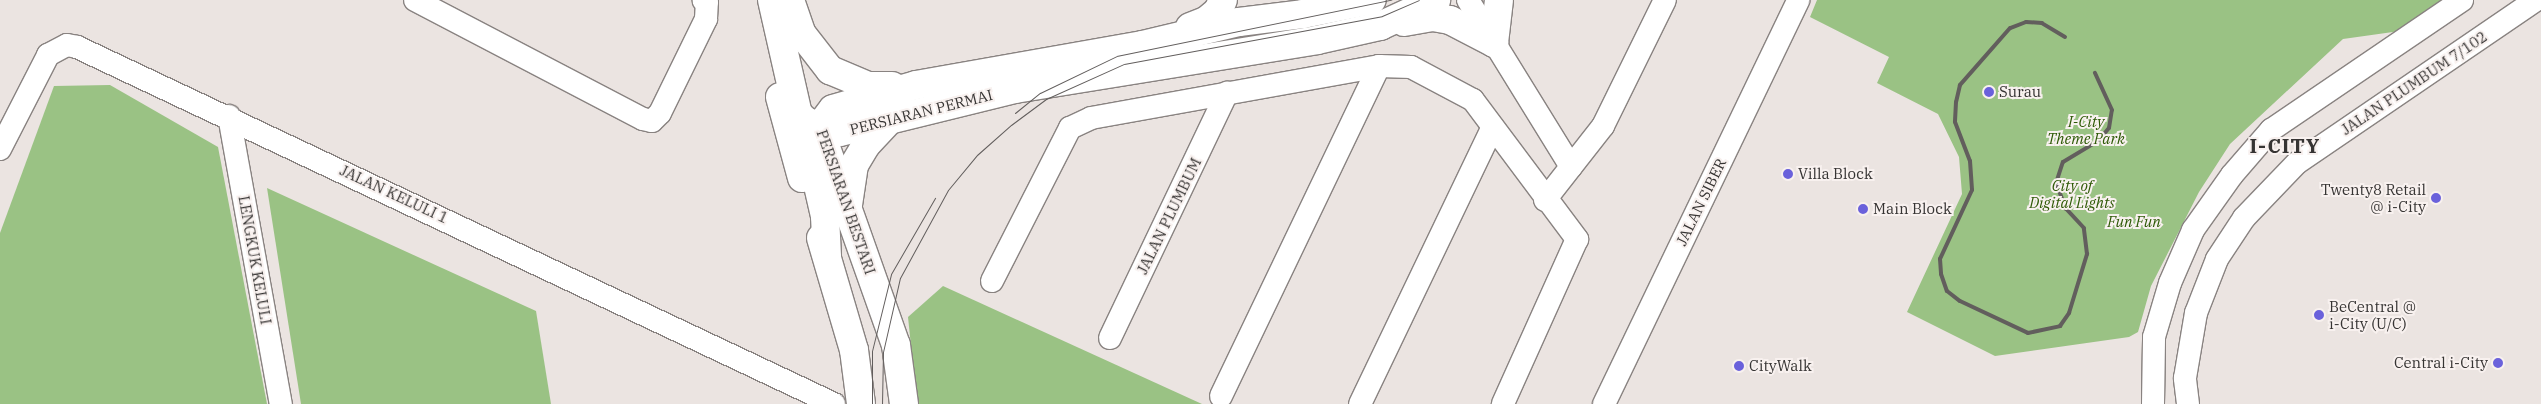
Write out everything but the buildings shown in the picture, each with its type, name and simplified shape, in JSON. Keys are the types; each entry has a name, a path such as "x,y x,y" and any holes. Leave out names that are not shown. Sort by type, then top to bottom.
{"main road":[{"path":"761,0 784,118 854,350 862,404"},
{"path":"772,0 798,114 818,126 811,138 811,155 825,216 827,256"},
{"path":"789,0 802,34 830,70 868,86 916,85"},
{"name":"PERSIARAN BESTARI","path":"789,0 796,42 818,126 847,212 896,345 904,404"},
{"path":"1142,45 1206,21 1218,11 1223,0"},
{"path":"1268,0 1303,14"},
{"name":"PERSIARAN PERMAI","path":"1372,0 1303,14 1237,11 1142,45 916,85 833,109 818,126 840,132 1015,90 1241,54 1378,26 1436,0"},
{"path":"1378,26 1433,17 1450,20 1494,43 1498,0"},
{"path":"847,212 854,165 866,145 888,121"}],"street":[{"path":"415,0 643,119 652,121 660,113 706,19 707,2 703,0"},
{"path":"1468,0 1566,161"},
{"path":"1540,193 1566,161 1612,111 1665,0"},
{"name":"JALAN SIBER","path":"1604,404 1798,0"},
{"path":"2153,404 2154,337 2170,283 2193,230 2232,175 2271,130 2462,0"},
{"name":"JALAN PLUMBUM 7/102","path":"2188,404 2185,378 2196,313 2217,259 2244,218 2297,163 2536,0"},
{"path":"1237,11 1241,54"},
{"name":"JALAN KELULI 1","path":"0,149 42,63 56,48 67,45 77,47 229,116 834,404"},
{"path":"1221,396 1379,66"},
{"path":"992,281 1070,128 1091,118 1227,93 1379,66 1411,67 1472,100 1540,193 1572,230 1578,240 1577,247 1503,404"},
{"name":"JALAN PLUMBUM","path":"1110,338 1227,93"},
{"name":"LENGKUK KELULI","path":"229,116 281,404"},
{"path":"1360,404 1493,127"}],"green space":[{"name":"City of Digital Lights","path":"1817,0 2445,0 2400,31 2343,39 2230,144 2199,192 2151,286 2138,332 2129,337 1995,356 1907,312 1962,194 1959,157 1938,114 1877,83 1889,57 1810,17"},
{"path":"110,85 218,147 267,404 0,404 0,233 54,86"},
{"path":"267,188 536,311 551,404 301,404"},
{"path":"943,286 1202,404 917,404 908,317"}],"tram line":[{"path":"1015,113 1040,93 1117,56 1391,0"},
{"path":"882,404 883,352 900,278 948,190 977,155 1011,125 1046,99 1124,64 1382,16 1419,0"},
{"path":"872,404 872,351 891,274 935,198"}],"railway":[{"path":"2065,37 2042,23 2026,22 2010,28 1960,85 1956,102 1955,122 1970,161 1972,190 1940,259 1941,274 1947,291 1960,301 2028,333 2060,326 2069,313 2087,254 2084,228 2066,209 2056,183 2063,162 2098,141 2109,128 2112,110 2095,73"}],"place":[{"name":"Surau","path":"1989,92"},
{"name":"Villa Block","path":"1788,174"},
{"name":"Twenty8 Retail @ i-City","path":"2436,198"},
{"name":"Main Block","path":"1863,209"},
{"name":"BeCentral @ i-City (U/C)","path":"2319,315"},
{"name":"Central i-City","path":"2498,363"},
{"name":"CityWalk","path":"1739,366"}],"district":[{"name":"I-CITY","path":"2285,145"}],"park label":[{"name":"I-City Theme Park","path":"2086,130"},
{"name":"Fun Fun","path":"2134,222"}]}
